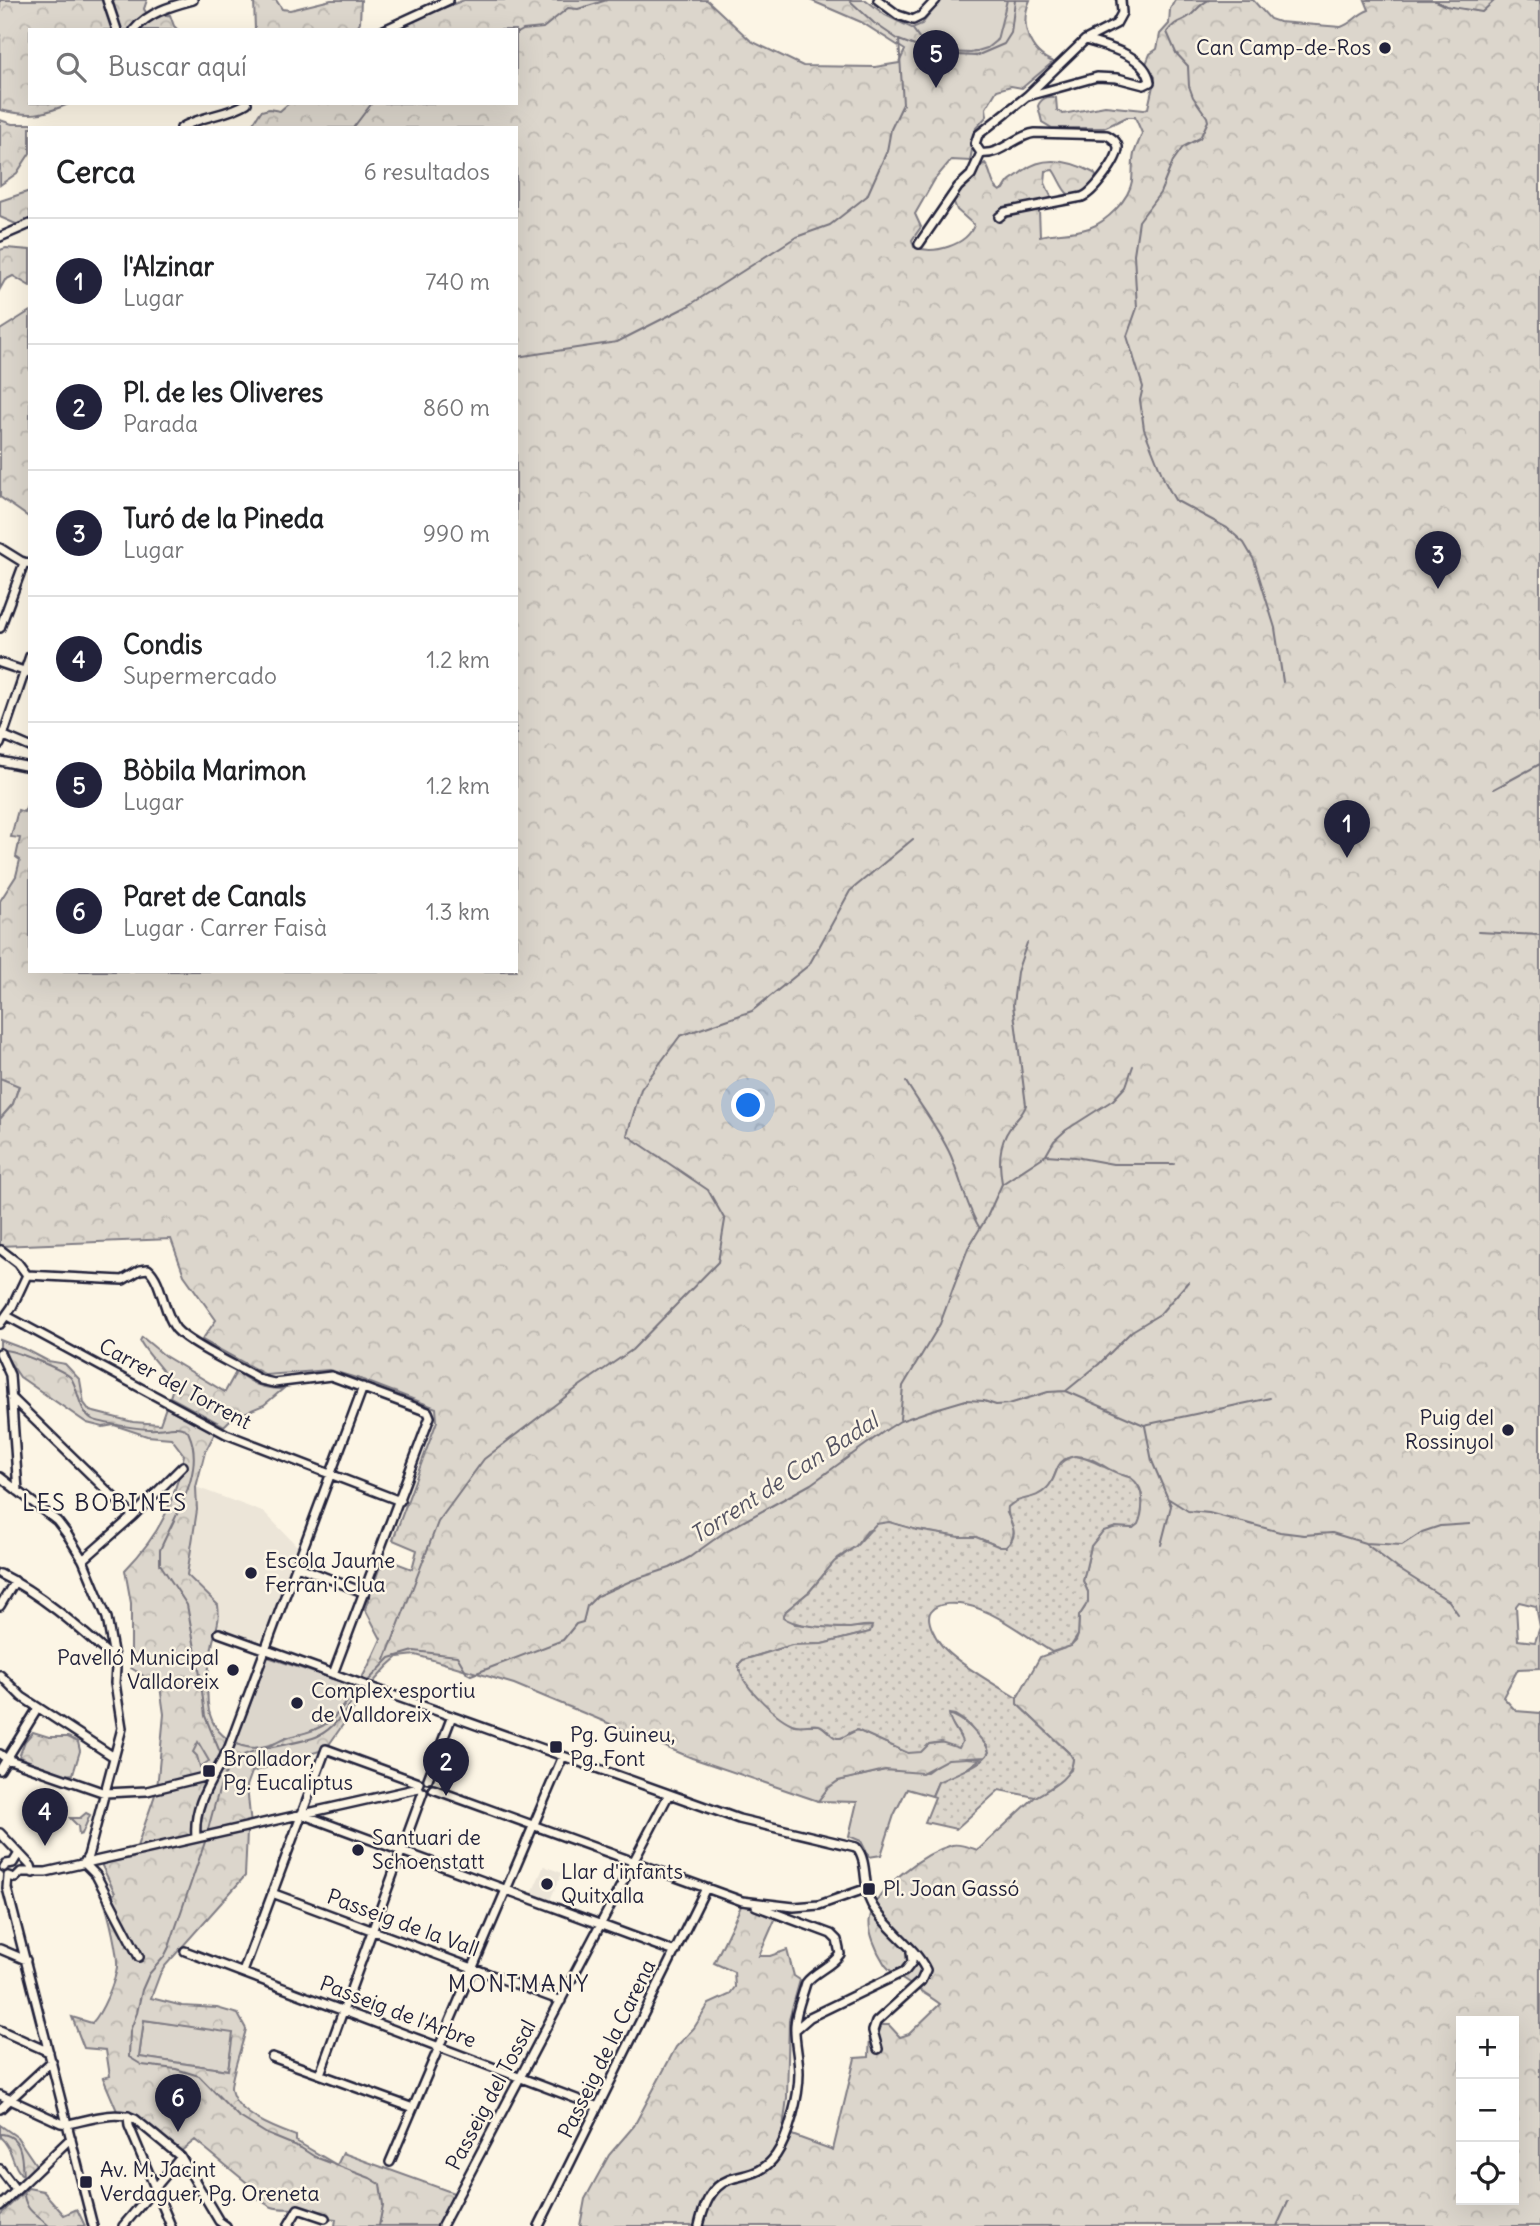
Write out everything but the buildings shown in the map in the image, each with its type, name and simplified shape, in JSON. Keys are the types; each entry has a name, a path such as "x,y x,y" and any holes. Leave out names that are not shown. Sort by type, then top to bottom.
{"street":[{"path":"107,0 116,28"},
{"path":"136,28 140,22 163,9 193,0"},
{"path":"388,28 449,0"},
{"path":"878,0 898,15 911,20 921,16 936,0"},
{"path":"981,153 975,144 978,135 1027,96 1085,40 1116,24 1122,13 1121,0"},
{"path":"1027,96 1097,77 1117,78 1144,85 1150,82 1145,71 1125,54 1085,40"},
{"path":"184,126 243,105"},
{"path":"981,153 992,153 1035,133 1107,135 1117,146 1116,154 1091,193 1005,212 999,217"},
{"path":"919,244 958,187 971,175 981,153"},
{"path":"0,237 28,225"},
{"path":"0,548 27,563 0,628"},
{"path":"0,663 27,672 0,744"},
{"path":"2,735 28,746"},
{"path":"0,761 28,766"},
{"path":"1,1250 18,1263 27,1275 123,1280 140,1270 148,1269 154,1276 176,1329 261,1380 274,1383 331,1376 428,1412 430,1418 334,1674"},
{"path":"0,1324 7,1316 27,1275"},
{"name":"Carrer del Torrent","path":"7,1316 226,1434 400,1501"},
{"path":"1,1354 10,1375 19,1491"},
{"path":"196,1837 200,1806 212,1775 229,1747 363,1387"},
{"path":"11,1397 133,1516"},
{"path":"83,1560 133,1516 183,1466"},
{"path":"0,1477 57,1521 83,1560 107,1618 115,1660 115,1684 122,1728 84,1863"},
{"path":"297,1566 365,1593"},
{"path":"0,1574 15,1581 67,1617 115,1660"},
{"path":"0,1605 15,1581"},
{"path":"219,1633 739,1819 856,1847 862,1854 865,1889 873,1907 924,1966 926,1974 876,2022 873,2031 878,2049"},
{"path":"0,1675 22,1697 114,1757"},
{"path":"0,1770 3,1756 38,1708"},
{"path":"320,2074 401,1850 420,1788 424,1779 428,1779 452,1716"},
{"path":"243,1972 326,1749 429,1793 433,1789"},
{"path":"3,1756 105,1793 147,1791 212,1775"},
{"path":"390,2162 563,1756"},
{"path":"428,1779 432,1782 433,1789"},
{"path":"22,1872 33,1873 84,1863 420,1788"},
{"path":"433,1789 831,1934 837,1940 840,1954 806,1983 795,2030 799,2075 783,2144 775,2158 764,2169 727,2179 716,2187 705,2203 699,2226"},
{"name":"Passeig del Tossal","path":"442,2226 669,1794"},
{"path":"301,1814 675,1952"},
{"path":"0,1833 32,1866 33,1873"},
{"path":"13,1863 19,1853"},
{"path":"13,1863 22,1872 17,1877 8,1876 2,1866 13,1863"},
{"path":"84,1863 96,1875 139,1957"},
{"path":"8,1876 6,1885 93,2226"},
{"name":"Passeig de la Carena","path":"539,2226 706,1888"},
{"path":"742,1901 794,1907 819,1905 865,1889"},
{"name":"Passeig de la Vall","path":"272,1893 561,2001"},
{"path":"0,1949 26,1960"},
{"name":"Passeig de l'Arbre","path":"185,1951 598,2107"},
{"path":"795,2030 810,2017 905,1971 912,1962 911,1951"},
{"path":"0,2030 49,2052"},
{"path":"272,2057 413,2108"},
{"path":"0,2109 52,2061"},
{"path":"0,2095 61,2123 128,2116 181,2157 220,2224"},
{"path":"128,2116 170,2226"},
{"path":"0,2206 71,2138"},
{"path":"123,2226 181,2157"},
{"path":"0,2169 16,2190"},
{"path":"288,2226 298,2209 325,2218"}],"shaded area":[{"name":"Escola Jaume Ferran i Clua","path":"196,1487 265,1513 299,1548 265,1638 256,1641 218,1628 220,1622 187,1575 197,1510"},
{"name":"Llar d'infants Quitxalla","path":"544,1866 562,1873 549,1902 531,1895"}],"green space":[{"path":"0,0 147,0 144,9 148,16 170,15 176,28 28,28 28,105 66,105 37,114 0,110"},
{"path":"254,0 276,0 282,9 290,10 331,0 361,0 360,22 357,28 255,28"},
{"path":"464,0 707,0 751,41 803,66 875,67 899,63 905,50 861,22 810,0 866,0 885,15 912,28 920,39 930,46 946,52 971,53 987,48 997,40 1007,0 1030,0 1026,19 1028,37 1038,52 1053,62 1022,88 1011,86 997,90 986,108 987,116 976,128 970,161 951,160 935,179 915,214 921,227 912,240 914,247 931,250 957,243 970,232 974,225 957,210 953,200 985,163 994,185 1000,191 1012,178 1040,162 1058,161 1094,173 1096,176 1093,185 1074,197 1065,191 1053,170 1046,171 1045,183 1053,201 1039,210 1040,236 1089,228 1116,209 1130,188 1134,154 1142,133 1135,117 1127,117 1104,128 1052,128 1042,122 1038,106 1043,99 1051,97 1056,98 1057,110 1063,114 1105,106 1144,110 1148,108 1155,77 1146,64 1150,54 1157,49 1160,34 1169,24 1170,9 1175,0 1253,0 1270,19 1279,22 1341,27 1369,10 1365,0 1540,0 1540,1627 1540,1668 1518,1669 1503,1697 1516,1711 1540,1713 1540,2226 580,2226 585,2199 609,2155 634,2126 676,2047 694,2028 709,2004 729,1995 735,1987 734,1972 714,1963 742,1904 777,1915 759,1956 770,1956 787,1950 794,1976 800,1980 789,2020 787,2098 783,2128 792,2135 833,2150 855,2058 869,2057 870,2033 880,2025 889,2025 900,2037 909,2034 940,2004 888,1968 873,1941 870,1918 881,1895 915,1863 952,1845 978,1850 1035,1797 1071,1770 1073,1759 1070,1754 1017,1704 1017,1698 1040,1657 1071,1646 1076,1641 1079,1616 1085,1607 1088,1592 1083,1581 1091,1546 1103,1531 1116,1527 1133,1528 1142,1503 1140,1490 1132,1479 1080,1456 1064,1460 1044,1492 1007,1513 1014,1530 1006,1547 976,1537 917,1530 889,1522 867,1531 856,1546 838,1558 810,1591 786,1611 795,1624 840,1628 873,1626 870,1632 822,1644 792,1645 743,1660 750,1687 772,1710 794,1725 820,1725 835,1737 841,1738 857,1730 908,1753 960,1736 948,1714 960,1719 978,1735 987,1746 989,1752 986,1757 948,1759 922,1773 885,1770 838,1781 828,1788 818,1801 692,1758 514,1684 416,1655 398,1657 388,1666 369,1687 326,1749 252,1772 247,1786 251,1826 247,1832 245,1876 165,1966 151,1998 183,2006 217,2008 238,2014 246,2029 231,2088 239,2105 257,2119 296,2136 296,2141 337,2165 343,2153 454,2193 438,2226 335,2226 336,2219 266,2204 255,2196 257,2191 195,2140 180,2152 142,2120 117,2111 103,2078 110,2076 106,2050 84,2048 72,2017 92,2023 108,1997 117,1967 113,1934 104,1902 115,1893 102,1866 103,1863 133,1858 157,1789 164,1714 160,1686 131,1668 131,1603 125,1570 157,1531 170,1504 184,1455 171,1438 147,1436 114,1425 103,1427 87,1423 20,1377 5,1355 0,1356 0,1340 48,1361 65,1364 80,1380 84,1403 90,1411 133,1422 160,1424 166,1407 215,1433 205,1452 196,1487 197,1510 187,1575 218,1605 207,1685 212,1720 230,1741 247,1747 266,1747 325,1725 338,1714 359,1683 381,1639 365,1609 383,1558 412,1569 417,1550 393,1540 437,1421 436,1408 360,1379 329,1370 266,1375 202,1340 216,1320 184,1275 171,1239 0,1246 0,1119 13,1104 19,1086 0,1078 0,901 16,876 20,860 16,857 20,838 11,837 18,810 24,812 28,805 28,973 518,973 518,126 251,126 261,111 280,111 287,105 518,105 518,28 400,28 413,20","holes":["1519,1602 1536,1606 1540,1627 1535,1642 1518,1640 1516,1606","144,2020 233,2033 228,2070 139,2057"]},
{"path":"941,0 1007,0 998,38 988,48 969,54 938,50 929,46 912,28 922,24"},
{"path":"0,120 12,124 36,124 37,126 28,126 28,156 17,173 0,185"},
{"path":"28,192 28,220 18,225 0,217 0,201"},
{"path":"0,250 28,250 28,285 13,276 5,280 0,289"},
{"path":"28,312 28,517 0,497 0,330"},
{"path":"0,1077 19,1085 13,1104 0,1119"},
{"path":"142,1337 165,1356 225,1392 236,1372 258,1385 283,1389 264,1405 232,1418 224,1426 170,1397 173,1388 140,1341"},
{"path":"1075,1456 1131,1478 1139,1487 1142,1506 1138,1524 1133,1528 1116,1527 1103,1531 1091,1546 1083,1581 1088,1592 1088,1602 1079,1616 1078,1635 1071,1646 1052,1652 999,1618 966,1605 943,1605 934,1608 929,1615 933,1631 951,1655 1017,1698 1017,1704 1070,1754 1073,1759 1069,1772 1053,1786 1035,1797 999,1790 956,1829 925,1822 938,1782 980,1762 989,1752 966,1722 949,1714 962,1742 959,1748 941,1742 929,1744 921,1752 908,1753 857,1730 837,1738 819,1725 792,1724 768,1707 744,1680 739,1664 743,1660 792,1645 822,1644 870,1632 872,1626 815,1626 796,1623 783,1617 786,1611 810,1591 834,1562 856,1546 876,1524 889,1522 917,1530 976,1537 1006,1547 1014,1531 1008,1507 1042,1492 1051,1483 1059,1465"},
{"name":"Complex esportiu de Valldoreix","path":"268,1657 356,1687 336,1714 318,1728 269,1745 245,1747 235,1743"},
{"path":"33,1732 49,1737 68,1737 78,1742 80,1751 73,1774 65,1775 19,1757 25,1741"},
{"path":"198,1742 209,1761 200,1767 193,1752"},
{"path":"953,1757 980,1759 958,1775 938,1782 932,1796 907,1789 894,1815 881,1855 869,1857 861,1841 849,1836 857,1802 818,1801 828,1788 838,1781 885,1770 927,1772"},
{"path":"86,1813 90,1815 82,1834 79,1835 78,1826 70,1818 80,1818"},
{"path":"144,2020 234,2032 228,2070 139,2057"},
{"path":"0,2125 17,2137 36,2165 25,2178 20,2174 8,2147 0,2137"},
{"path":"28,2188 43,2191 64,2215 77,2209 85,2226 0,2226 0,2215"}],"waterway":[{"path":"518,33 543,28 568,8 578,9 607,0"},
{"path":"849,0 874,23 899,40 936,54 976,56 1004,44 1011,33 1015,0"},
{"path":"1209,0 1167,32 1176,53 1188,66 1189,86 1208,121 1200,138 1183,147 1173,161 1160,193 1139,221 1134,254 1137,308 1127,336 1143,387 1140,400 1144,429 1165,482 1175,500 1227,528 1244,543 1254,560 1275,628 1283,682"},
{"path":"1435,1 1446,6 1482,12 1495,0"},
{"path":"518,357 617,342 688,306 796,237 830,225 867,196 887,151 891,129 903,104 899,40"},
{"path":"355,126 370,105"},
{"path":"1494,789 1540,764"},
{"path":"385,1660 438,1522 484,1459 632,1350 718,1262 725,1220 708,1190 627,1135 641,1089 680,1036 752,1011 809,965 850,891 913,839"},
{"path":"1478,932 1540,935"},
{"path":"1002,1183 1000,1162 1003,1141 1026,1105 1013,1005 1017,972 1027,943"},
{"path":"900,1419 903,1386 940,1324 968,1248 987,1217 1002,1184 1046,1155 1054,1141 1066,1130 1113,1100 1126,1086 1133,1066"},
{"path":"906,1082 946,1146 979,1227"},
{"path":"1046,1155 1113,1164 1174,1164"},
{"path":"1066,1391 1099,1364 1132,1331 1160,1314 1188,1282"},
{"path":"3,1350 50,1366 71,1378 81,1405 92,1419 142,1428 179,1427 188,1432 194,1463 191,1478 160,1550 160,1564 187,1605 205,1716 222,1757"},
{"name":"Torrent de Can Badal","path":"365,1684 390,1658 414,1651 457,1656 471,1675 563,1640 576,1624 583,1622 587,1606 597,1596 670,1568 690,1557 726,1531 811,1484 900,1421 932,1410 966,1400 996,1405 1009,1404 1048,1392 1066,1391 1144,1425 1270,1398"},
{"path":"1145,1426 1152,1461 1171,1506 1161,1545"},
{"path":"1169,1499 1188,1511 1209,1513 1280,1532 1304,1535 1332,1533 1365,1543 1402,1545 1422,1532 1440,1526 1470,1524"},
{"path":"1366,1544 1397,1568 1449,1601 1458,1614"},
{"name":"Torrent de Can Badal","path":"207,1833 221,1786 232,1762 248,1753 318,1736 337,1721 362,1688"},
{"name":"Torrent de Can Badal","path":"206,1839 169,1947 149,1974 142,1990 130,2031 129,2057 142,2065 176,2069 199,2076 238,2116 267,2134 380,2184 383,2205 379,2226"},
{"path":"0,2134 8,2135 18,2144 22,2157 23,2180"},
{"path":"23,2189 28,2207 49,2226"},
{"path":"1277,2226 1288,2202"}],"place":[{"name":"Can Camp-de-Ros","path":"1385,48"},
{"name":"Bòbila Marimon","path":"936,88"},
{"name":"Turó de la Pineda","path":"1438,589"},
{"name":"l'Alzinar","path":"1347,858"},
{"name":"Puig del Rossinyol","path":"1508,1430"},
{"name":"Escola Jaume Ferran i Clua","path":"251,1573"},
{"name":"Pavelló Municipal Valldoreix","path":"233,1670"},
{"name":"Complex esportiu de Valldoreix","path":"297,1703"},
{"name":"Pg. Guineu, Pg. Font","path":"556,1747"},
{"name":"Brollador, Pg. Eucaliptus","path":"209,1771"},
{"name":"Pl. de les Oliveres","path":"446,1796"},
{"name":"Condis","path":"45,1846"},
{"name":"Santuari de Schoenstatt","path":"358,1850"},
{"name":"Llar d'infants Quitxalla","path":"547,1884"},
{"name":"Pl. Joan Gassó","path":"869,1889"},
{"name":"Paret de Canals","path":"178,2132"},
{"name":"Av. M. Jacint Verdaguer, Pg. Oreneta","path":"86,2182"}],"district":[{"name":"LES BOBINES","path":"105,1503"},
{"name":"MONTMANY","path":"519,1984"}]}
